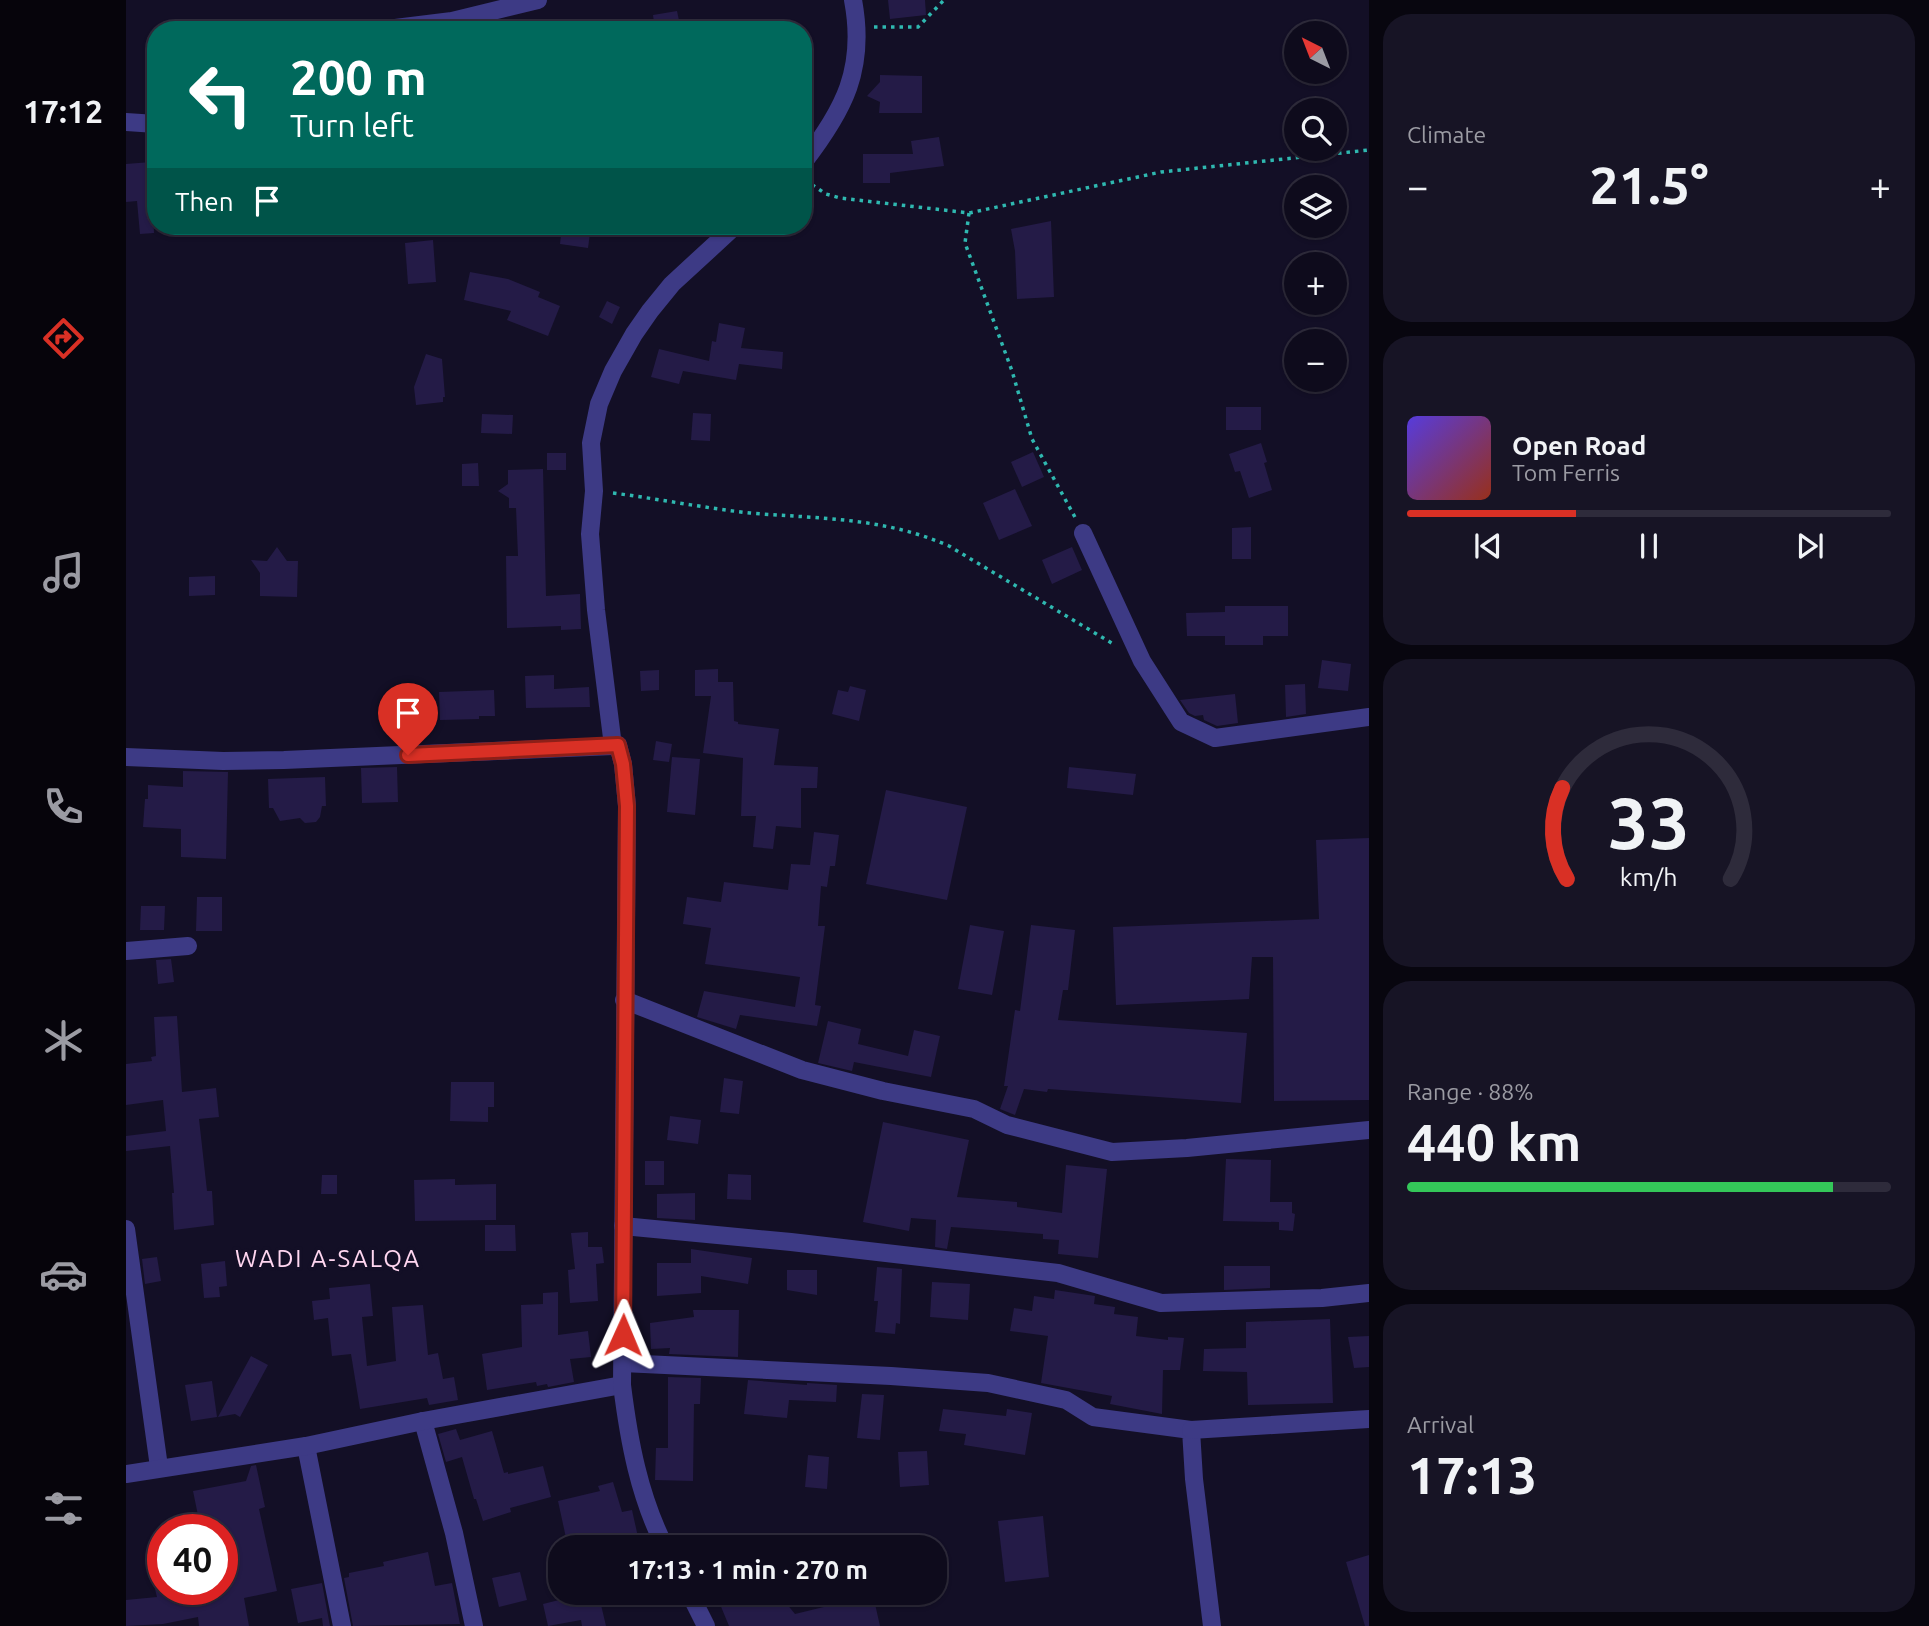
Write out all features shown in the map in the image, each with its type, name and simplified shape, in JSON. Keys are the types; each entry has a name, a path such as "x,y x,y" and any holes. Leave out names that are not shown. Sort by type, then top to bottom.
{"street":[{"path":"445,21 538,0"},
{"path":"812,149 846,97 853,77 858,27 853,0"},
{"path":"126,122 147,123"},
{"path":"613,746 591,547 594,491 591,443 599,404 613,371 634,334 672,284 726,235"},
{"path":"1083,533 1142,661 1181,722 1215,738 1369,717"},
{"path":"126,757 223,761 284,760 618,745 623,764 627,806 622,1385 627,1423 644,1498 660,1535"},
{"path":"126,951 188,946"},
{"path":"624,1000 802,1070 883,1091 974,1109 1007,1125 1112,1152 1187,1148 1369,1130"},
{"path":"624,1226 1058,1273 1161,1303 1322,1298 1369,1293"},
{"path":"126,1229 159,1467"},
{"path":"623,1363 988,1383 1066,1400 1093,1417 1191,1430 1369,1419"},
{"path":"126,1474 306,1446 423,1421 622,1385"},
{"path":"423,1421 454,1533 474,1626"},
{"path":"1191,1430 1194,1479 1212,1626"},
{"path":"306,1446 342,1626"},
{"path":"696,1605 706,1626"}],"path":[{"path":"858,27 918,27 944,0"},
{"path":"812,186 840,198 970,213 1161,172 1369,150"},
{"path":"970,213 965,243 1012,371 1032,439 1083,533"},
{"path":"594,491 748,512 882,524 920,533 949,546 1142,661"}],"building":[{"path":"888,0 925,0 926,15 890,19"},
{"path":"677,11 679,21 654,21 653,15"},
{"path":"880,75 922,76 922,113 879,113 880,102 867,96 880,82"},
{"path":"939,137 944,166 890,173 890,183 863,183 863,154 913,154 911,141"},
{"path":"147,162 147,234 140,234 137,201 126,202 126,164"},
{"path":"1051,221 1054,297 1017,299 1015,251 1011,229"},
{"path":"561,235 590,235 588,248 560,244"},
{"path":"433,240 436,282 408,284 405,243"},
{"path":"470,272 508,279 540,292 538,297 560,306 548,336 507,320 511,311 464,300"},
{"path":"607,301 620,307 612,324 599,317"},
{"path":"719,323 745,328 741,348 783,352 782,369 739,364 736,380 683,371 679,384 651,377 659,349 709,361 712,341 716,342"},
{"path":"426,354 442,359 445,397 443,402 416,405 414,387"},
{"path":"1226,407 1261,407 1261,430 1226,430"},
{"path":"693,413 711,414 710,441 691,440"},
{"path":"482,414 513,415 512,434 481,433"},
{"path":"1261,443 1272,490 1249,498 1240,471 1235,472 1229,454"},
{"path":"1033,452 1044,477 1022,487 1011,462"},
{"path":"547,453 566,453 566,470 547,470"},
{"path":"478,463 479,486 462,486 462,464"},
{"path":"543,469 546,596 580,594 581,629 561,630 561,626 507,628 506,556 518,556 516,508 509,508 509,498 498,491 508,484 508,470"},
{"path":"1015,489 1032,526 999,540 983,503"},
{"path":"1251,527 1251,559 1232,559 1232,528"},
{"path":"277,547 287,561 298,561 297,597 260,596 260,573 251,560 267,561"},
{"path":"1072,547 1082,570 1052,584 1042,560"},
{"path":"215,576 215,595 189,596 189,577"},
{"path":"1225,606 1288,606 1288,636 1263,636 1263,645 1225,645 1225,636 1187,636 1186,613 1225,612"},
{"path":"1322,660 1351,664 1348,691 1318,688"},
{"path":"718,669 718,682 733,682 734,721 738,724 779,729 774,765 818,767 817,788 801,788 801,828 776,826 773,849 753,847 756,816 741,816 743,758 703,753 711,696 695,696 695,670"},
{"path":"659,670 659,690 641,691 640,671"},
{"path":"554,675 554,689 589,687 590,707 526,708 525,676"},
{"path":"1305,684 1306,714 1286,717 1285,685"},
{"path":"850,686 866,690 859,721 832,714 838,690 848,692"},
{"path":"494,690 495,716 440,720 439,692"},
{"path":"1235,694 1238,723 1217,726 1204,720 1203,715 1195,716 1189,713 1180,700"},
{"path":"656,741 672,744 669,762 653,760"},
{"path":"672,757 700,759 695,815 667,812"},
{"path":"397,767 398,802 362,803 361,768"},
{"path":"1069,767 1136,774 1133,795 1067,788"},
{"path":"183,771 228,772 226,859 181,857 181,829 143,827 148,785 183,787"},
{"path":"325,777 326,806 322,806 316,822 305,823 300,818 280,821 273,808 269,808 268,779"},
{"path":"886,790 967,807 947,900 866,884"},
{"path":"814,832 839,835 835,866 830,866 827,887 821,886 818,926 825,926 815,1005 821,1006 817,1026 740,1015 736,1029 697,1017 704,991 795,1007 800,977 705,964 711,928 683,924 687,897 721,902 724,882 788,890 791,864 810,865"},
{"path":"1369,838 1369,1100 1274,1101 1273,957 1252,957 1249,999 1116,1005 1113,927 1319,919 1316,840"},
{"path":"197,897 222,897 222,931 196,931"},
{"path":"141,906 165,906 164,930 140,930"},
{"path":"970,925 1004,931 992,995 958,989"},
{"path":"1031,925 1075,930 1068,990 1063,990 1058,1020 1247,1033 1241,1103 1024,1089 1015,1115 1000,1109 1008,1086 1004,1086 1015,1010 1020,1011"},
{"path":"171,959 174,982 158,984 156,960"},
{"path":"177,1016 182,1092 216,1088 219,1117 199,1119 207,1191 212,1191 214,1225 174,1230 170,1146 126,1151 126,1136 166,1131 163,1100 126,1105 126,1064 152,1061 151,1057 156,1056 154,1017"},
{"path":"828,1021 861,1029 858,1044 908,1056 914,1030 940,1036 931,1077 854,1062 852,1071 818,1063"},
{"path":"724,1078 743,1081 739,1114 720,1112"},
{"path":"451,1082 494,1082 494,1107 488,1107 488,1122 450,1121"},
{"path":"670,1116 701,1120 698,1144 667,1140"},
{"path":"883,1122 969,1140 957,1197 1017,1202 1017,1207 1062,1213 1066,1165 1107,1169 1098,1258 1058,1254 1059,1240 1043,1239 1043,1234 951,1227 947,1249 935,1247 936,1220 911,1218 909,1231 863,1222"},
{"path":"1226,1159 1271,1160 1270,1202 1292,1202 1292,1213 1295,1214 1293,1231 1279,1230 1279,1222 1223,1221"},
{"path":"645,1161 664,1161 664,1185 645,1185"},
{"path":"728,1174 751,1175 751,1200 727,1199"},
{"path":"322,1175 337,1175 337,1194 321,1194"},
{"path":"455,1179 455,1185 496,1184 496,1220 415,1221 414,1180"},
{"path":"695,1193 695,1220 657,1218 657,1194"},
{"path":"485,1225 515,1225 516,1251 485,1251"},
{"path":"588,1232 588,1247 602,1247 604,1263 596,1264 598,1301 570,1303 568,1270 575,1269 571,1233"},
{"path":"691,1249 752,1258 748,1284 701,1276 701,1293 657,1296 657,1263 691,1263"},
{"path":"157,1257 161,1281 145,1284 142,1259"},
{"path":"225,1261 227,1286 219,1287 220,1297 204,1298 201,1264"},
{"path":"1224,1266 1270,1266 1270,1288 1224,1290"},
{"path":"877,1267 902,1269 900,1324 896,1323 895,1334 875,1332"},
{"path":"787,1270 817,1270 817,1295 787,1290"},
{"path":"932,1282 970,1284 968,1320 930,1317"},
{"path":"370,1284 373,1316 362,1317 367,1366 396,1361 392,1307 423,1305 428,1355 438,1353 443,1379 454,1377 458,1400 429,1405 427,1398 360,1409 351,1354 332,1356 328,1318 314,1320 312,1301 330,1299 329,1288"},
{"path":"1055,1290 1095,1296 1094,1304 1115,1307 1114,1314 1138,1317 1136,1336 1168,1340 1168,1337 1184,1338 1180,1370 1163,1370 1162,1414 1110,1404 1112,1396 1041,1383 1048,1336 1010,1331 1014,1308 1032,1311 1034,1296 1054,1299"},
{"path":"558,1292 558,1335 588,1331 591,1357 570,1359 574,1382 548,1387 547,1384 537,1386 536,1382 487,1390 482,1354 522,1347 521,1305 543,1304 543,1293"},
{"path":"693,1310 739,1310 738,1357 669,1354 670,1348 651,1349 650,1323 694,1317"},
{"path":"1330,1319 1333,1403 1248,1405 1247,1372 1203,1371 1204,1349 1246,1348 1246,1322"},
{"path":"1369,1336 1369,1367 1354,1368 1348,1337"},
{"path":"251,1356 268,1365 240,1417 235,1414 218,1417"},
{"path":"668,1377 701,1378 700,1404 694,1404 693,1481 655,1480 656,1448 668,1448"},
{"path":"748,1380 837,1385 836,1402 789,1400 787,1418 744,1414"},
{"path":"212,1381 217,1417 191,1421 185,1385"},
{"path":"862,1394 884,1395 880,1440 857,1438"},
{"path":"943,1409 1006,1416 1007,1409 1032,1413 1025,1455 964,1445 966,1434 939,1431"},
{"path":"456,1429 460,1440 492,1431 504,1473 543,1466 551,1497 510,1508 511,1512 483,1521 462,1457 446,1462 438,1434"},
{"path":"927,1451 929,1485 900,1487 898,1452"},
{"path":"808,1455 829,1457 827,1489 805,1487"},
{"path":"256,1465 265,1507 259,1509 277,1591 244,1598 249,1626 199,1626 198,1617 163,1624 126,1626 126,1600 147,1598 147,1605 238,1605 238,1514 198,1514 193,1491 246,1481 251,1466"},
{"path":"613,1482 622,1512 632,1510 638,1535 565,1535 558,1501 600,1491 598,1486"},
{"path":"1043,1516 1049,1577 1005,1582 998,1521"},
{"path":"428,1552 435,1586 452,1583 460,1624 353,1626 344,1578 349,1577 349,1573 384,1566 383,1562"},
{"path":"1369,1555 1369,1626 1365,1626 1346,1562"},
{"path":"520,1572 527,1600 499,1607 492,1578"},
{"path":"322,1583 330,1626 323,1626 322,1618 298,1623 291,1589"},
{"path":"543,1604 601,1605 606,1626 582,1626 581,1620 548,1626"},
{"path":"720,1605 788,1605 795,1614 832,1605 875,1605 880,1626 729,1626"}],"district":[{"name":"WADI A-SALQA","path":"328,1259"}],"route":[{"path":"408,755 618,745 623,764 627,806 623,1335"}]}
